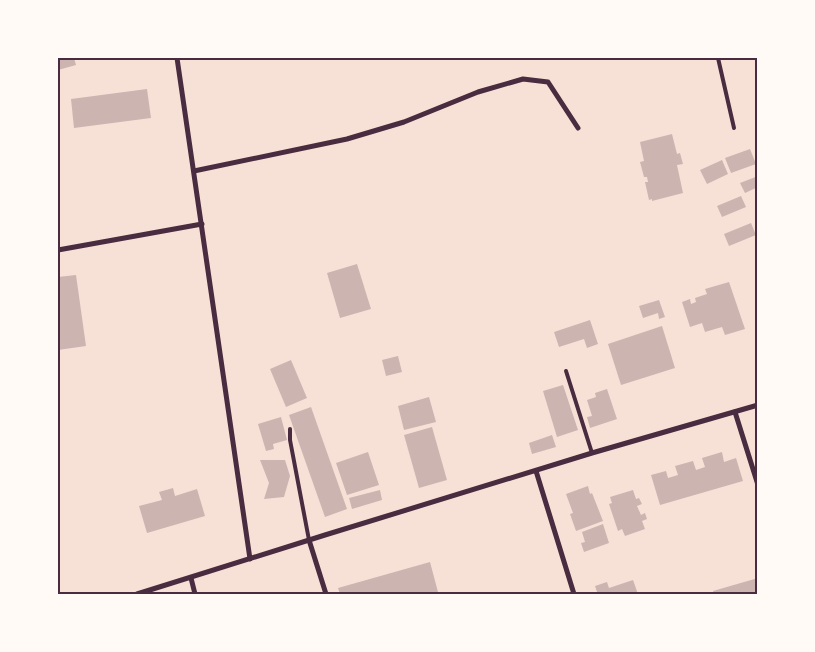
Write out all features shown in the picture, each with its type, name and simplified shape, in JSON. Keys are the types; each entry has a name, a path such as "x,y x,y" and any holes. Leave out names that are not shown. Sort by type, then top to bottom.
{"street":[{"path":"178,58 250,559"},
{"path":"194,171 347,139 404,122 478,92 523,79 548,82 578,128"},
{"path":"58,250 202,224"},
{"path":"137,594 592,454 758,406"},
{"path":"735,412 758,485"},
{"path":"536,471 574,594"},
{"path":"309,540 326,594"},
{"path":"191,578 195,594"}],"lane":[{"path":"718,58 734,128"},
{"path":"566,372 592,454"},
{"path":"290,429 290,440 309,540"}],"building":[{"path":"58,58 74,58 76,65 58,70"},
{"path":"147,89 151,118 74,128 71,99"},
{"path":"672,134 677,154 680,153 683,164 677,165 683,193 652,201 652,199 649,200 645,182 648,182 647,177 644,177 640,162 644,161 640,142"},
{"path":"750,149 756,164 731,173 725,158"},
{"path":"722,160 728,174 707,184 700,170"},
{"path":"758,176 758,187 745,193 740,183"},
{"path":"741,196 746,207 722,217 717,206"},
{"path":"751,223 756,235 729,246 724,234"},
{"path":"357,264 371,309 340,318 327,273"},
{"path":"76,275 86,346 58,350 58,277"},
{"path":"729,282 745,329 725,335 722,327 705,332 702,323 690,327 682,302 690,299 691,304 696,302 695,298 707,294 705,289"},
{"path":"659,300 665,317 659,319 658,313 643,318 639,306"},
{"path":"590,320 598,344 587,348 584,339 559,347 554,332"},
{"path":"662,326 675,368 621,385 608,344"},
{"path":"398,356 402,372 386,376 382,360"},
{"path":"291,360 307,398 286,407 270,369"},
{"path":"563,385 578,430 557,437 543,391"},
{"path":"607,389 617,419 590,428 587,417 592,416 587,400 596,397 595,393"},
{"path":"429,397 436,422 404,430 398,406"},
{"path":"311,407 347,509 325,517 289,415"},
{"path":"281,417 287,440 273,444 274,449 266,451 258,424"},
{"path":"432,427 447,480 419,488 404,435"},
{"path":"552,435 556,447 532,454 529,443"},
{"path":"368,452 379,485 347,495 336,463"},
{"path":"722,452 724,462 736,458 743,481 660,505 651,475 666,471 668,478 678,475 675,466 693,461 696,470 705,467 702,458"},
{"path":"260,460 285,460 290,476 284,497 264,499 269,483"},
{"path":"588,486 603,521 576,531 570,514 573,513 566,494"},
{"path":"173,488 175,496 197,489 205,516 147,533 139,506 162,500 159,492"},
{"path":"380,490 382,500 352,509 349,498"},
{"path":"633,490 636,499 639,498 642,504 637,506 641,515 645,513 647,519 642,521 645,529 625,536 622,529 618,531 609,504 612,503 610,497"},
{"path":"603,524 609,543 584,552 581,543 585,542 582,532"},
{"path":"430,562 438,592 431,594 340,594 338,588"},
{"path":"758,578 758,594 714,594 713,591"},
{"path":"633,580 638,594 591,594 597,592 595,586 607,582 609,588"}]}
